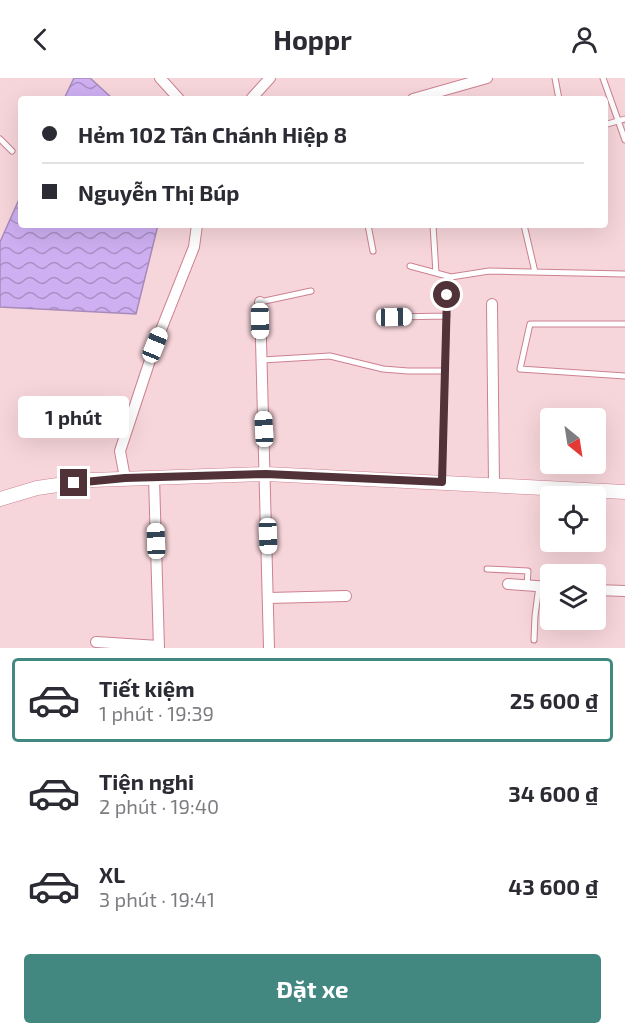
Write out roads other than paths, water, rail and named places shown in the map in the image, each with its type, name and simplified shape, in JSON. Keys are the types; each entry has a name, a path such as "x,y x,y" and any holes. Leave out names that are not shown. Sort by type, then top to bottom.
{"street":[{"path":"160,78 176,96"},
{"path":"254,96 270,78"},
{"path":"424,96 487,78"},
{"path":"125,478 120,451 155,345 194,247 197,228"},
{"path":"260,302 269,648"},
{"path":"492,304 494,484"},
{"path":"0,499 37,488 125,478 266,474 625,492"},
{"path":"96,642 159,647 154,478"},
{"path":"508,584 540,586"},
{"path":"606,590 625,591"},
{"path":"269,598 346,596"}],"lane":[{"path":"555,78 558,96"},
{"path":"603,78 625,140"},
{"path":"608,124 625,118"},
{"path":"0,138 12,151"},
{"path":"369,228 373,251"},
{"path":"433,228 436,273"},
{"path":"525,228 535,272"},
{"path":"410,266 451,277 489,271 625,274"},
{"path":"442,482 447,316 451,277"},
{"path":"260,302 311,291"},
{"path":"394,317 447,316"},
{"path":"625,324 530,324 520,369 625,376"},
{"path":"261,361 330,356 383,369 445,371"},
{"path":"487,569 528,572 527,585"},
{"path":"534,640 535,616 540,601"}],"water":[{"path":"74,78 90,78 110,96 65,96"},
{"path":"18,202 18,228 157,228 136,314 0,307 0,242"}]}
